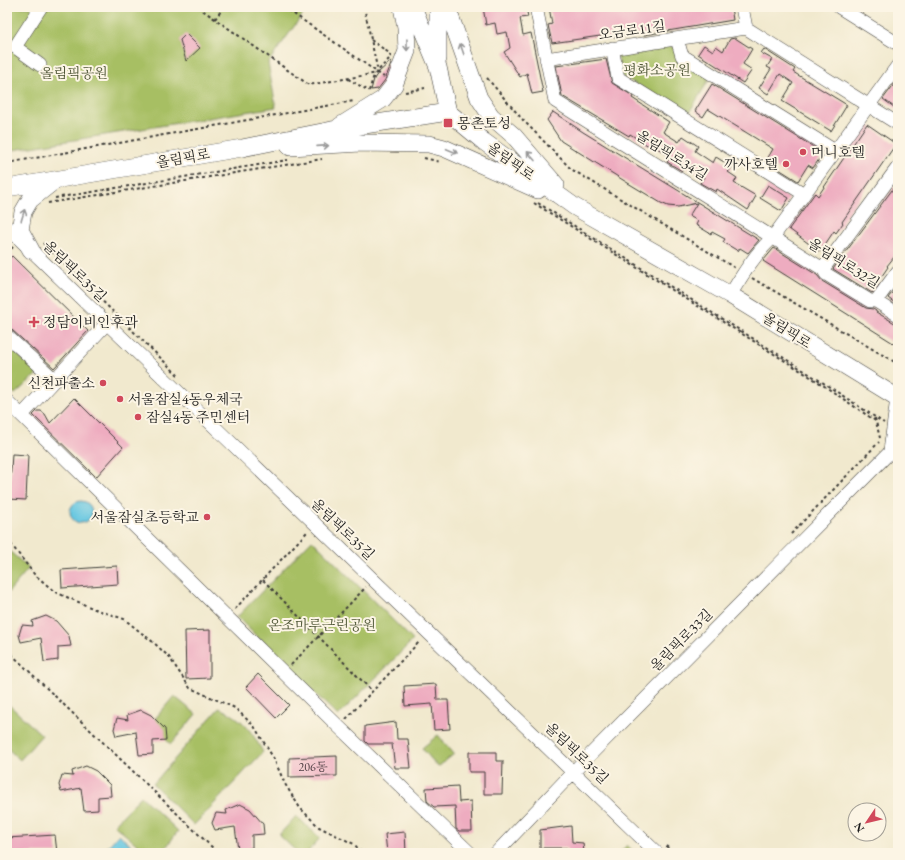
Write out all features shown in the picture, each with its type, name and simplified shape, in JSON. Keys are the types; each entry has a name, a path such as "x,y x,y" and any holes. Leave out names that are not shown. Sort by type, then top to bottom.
{"main road":[{"path":"332,130 383,99 394,85 407,51 406,27 402,7"},
{"path":"413,7 438,67 448,112"},
{"path":"438,7 438,67"},
{"path":"447,7 479,98 491,116 514,136 575,207"},
{"name":"올림픽로","path":"7,188 242,148 332,130 448,112 483,141 575,207 730,295 897,398"},
{"path":"242,148 303,147 361,143 429,144 444,148 575,207"},
{"path":"35,245 20,230 23,212 30,200 54,180"}],"street":[{"path":"40,65 15,47 41,7"},
{"path":"536,7 546,59"},
{"path":"742,7 746,28 898,124"},
{"path":"839,7 898,44"},
{"name":"오금로11길","path":"546,59 746,28"},
{"path":"676,39 682,56 835,151"},
{"path":"612,48 618,78 804,194"},
{"name":"올림픽로34길","path":"546,59 555,101 773,237"},
{"path":"730,295 762,247 773,237 898,65"},
{"path":"822,269 898,167"},
{"name":"올림픽로35길","path":"7,227 35,245 107,324 657,853"},
{"name":"올림픽로32길","path":"773,237 822,269 826,274 870,301 876,301 898,315"},
{"path":"876,301 898,271"},
{"path":"22,415 107,324"},
{"path":"7,336 55,380"},
{"name":"올림픽로33길","path":"496,853 573,772 894,448 893,429 897,398"},
{"path":"7,401 339,727 470,853"}],"path":[{"path":"198,7 309,85 377,72"},
{"path":"215,19 224,7"},
{"path":"284,7 377,72"},
{"path":"364,7 377,72"},
{"path":"371,40 389,53 392,63"},
{"path":"365,95 369,91 377,72 395,51"},
{"path":"347,78 369,91"},
{"path":"490,82 522,119 570,169 898,364"},
{"path":"408,92 425,88"},
{"path":"7,163 360,100"},
{"path":"418,157 446,163"},
{"path":"53,198 294,159"},
{"path":"45,204 326,159"},
{"path":"877,422 817,381 532,201 822,382 893,429"},
{"path":"35,245 184,380"},
{"path":"7,254 14,246"},
{"path":"875,418 880,441"},
{"path":"228,618 309,531"},
{"path":"7,539 34,574 55,592 97,610 124,619 153,642 169,658 190,688 235,708 254,726 274,759 285,784 300,808 319,827 354,844 362,853"},
{"path":"263,580 372,692"},
{"path":"284,673 367,586"},
{"path":"339,727 422,639"},
{"path":"7,650 218,853"}],"green space":[{"name":"올림픽공원","path":"7,7 308,7 268,63 276,107 7,151"},
{"name":"평화소공원","path":"669,44 710,78 687,116 621,75 618,57 622,51"},
{"path":"7,345 38,373 15,394 7,387"},
{"name":"온조마루근린공원","path":"312,540 413,640 338,716 237,617"},
{"path":"8,550 29,568 7,594 7,551"},
{"path":"174,696 196,714 171,744 149,726"},
{"path":"9,705 42,735 20,760 7,748 7,708"},
{"path":"219,708 235,716 246,726 263,752 194,825 153,784"},
{"path":"438,735 454,754 438,767 422,748"},
{"path":"141,796 178,831 162,853 147,853 114,825"},
{"path":"296,816 320,838 307,853 298,853 279,835"},
{"path":"627,845 635,853 619,853"}],"water":[{"path":"81,501 89,504 92,512 89,520 81,523 73,520 70,512 73,504"},
{"path":"119,834 139,853 102,853"}],"building":[{"path":"483,7 526,7 528,17 520,18 523,35 531,33 543,92 532,94 527,73 520,77 504,52 510,48 507,32 497,34 495,23 486,25"},
{"path":"549,7 731,7 733,20 644,35 644,33 607,38 607,35 552,43 548,25 552,24"},
{"path":"186,34 200,48 186,61 180,40"},
{"path":"735,38 752,49 743,64 752,70 743,83 698,54 704,45 713,51 716,46 723,51 730,39"},
{"path":"764,49 795,69 793,72 847,105 831,131 782,101 793,83 780,74 768,94 759,88 771,69 767,67 772,59 761,53"},
{"path":"606,59 612,83 669,122 663,132 679,142 683,136 698,146 695,151 713,163 716,157 732,167 728,172 737,178 734,183 756,196 748,210 717,189 716,192 700,183 704,177 685,166 682,171 667,162 670,156 657,148 655,150 630,134 629,136 562,96 556,66"},
{"path":"391,61 385,80 378,89 371,90 374,79 378,73"},
{"path":"898,79 898,110 883,99"},
{"path":"712,84 820,151 819,153 822,155 813,168 808,165 798,181 766,161 773,149 708,109 703,117 695,111"},
{"path":"553,112 759,240 748,253 740,248 738,251 723,242 725,239 712,232 711,234 696,225 698,221 689,216 697,203 678,207 668,206 623,180 561,141 547,120"},
{"path":"867,124 896,144 836,233 834,231 820,252 789,229 815,193 818,196"},
{"path":"898,182 898,252 887,266 888,267 877,283 878,285 872,293 833,269"},
{"path":"768,185 789,198 781,211 760,198"},
{"path":"774,248 817,275 822,281 866,308 873,309 898,325 898,346 763,261"},
{"path":"12,256 88,331 54,368 12,330 7,328 7,261"},
{"path":"898,285 898,305 888,298"},
{"path":"74,398 123,447 96,477 33,415 37,411 41,411 45,414 50,423"},
{"path":"12,454 28,455 26,500 9,499"},
{"path":"117,566 118,584 62,588 61,570"},
{"path":"46,616 56,621 69,636 71,646 58,647 58,660 44,662 41,638 21,642 19,635 22,625 33,626 32,621"},
{"path":"210,630 210,678 186,679 185,631"},
{"path":"258,674 289,705 276,718 246,687"},
{"path":"436,684 437,700 448,700 450,729 434,730 432,704 405,706 404,686"},
{"path":"141,710 151,715 165,729 166,740 153,741 153,754 139,755 136,732 116,736 114,729 117,718 128,720 127,715"},
{"path":"396,722 397,739 408,739 411,768 395,768 392,744 368,744 365,741 365,726"},
{"path":"469,752 496,752 496,761 503,761 502,794 484,794 484,772 469,772"},
{"path":"337,756 337,776 289,777 289,758"},
{"path":"86,766 96,771 110,785 111,796 98,797 98,810 84,811 81,788 61,792 59,785 62,775 73,776 72,771"},
{"path":"458,786 459,802 471,801 472,831 459,831 456,829 455,806 434,807 427,801 426,788"},
{"path":"240,804 250,809 263,824 264,834 252,835 252,848 238,850 235,827 215,830 212,823 216,813 227,814 226,810"},
{"path":"571,826 572,842 583,843 584,853 567,853 567,848 540,848 540,830"},
{"path":"405,832 406,853 387,853 385,834"},
{"path":"55,835 57,853 7,853 7,838"}],"place":[{"name":"몽촌토성","path":"448,123"},
{"name":"머니호텔","path":"803,152"},
{"name":"까사호텔","path":"786,164"},
{"name":"정담이비인후과","path":"34,322"},
{"name":"신천파출소","path":"103,383"},
{"name":"서울잠실4동우체국","path":"120,399"},
{"name":"잠실4동 주민센터","path":"138,417"},
{"name":"서울잠실초등학교","path":"207,517"}]}
